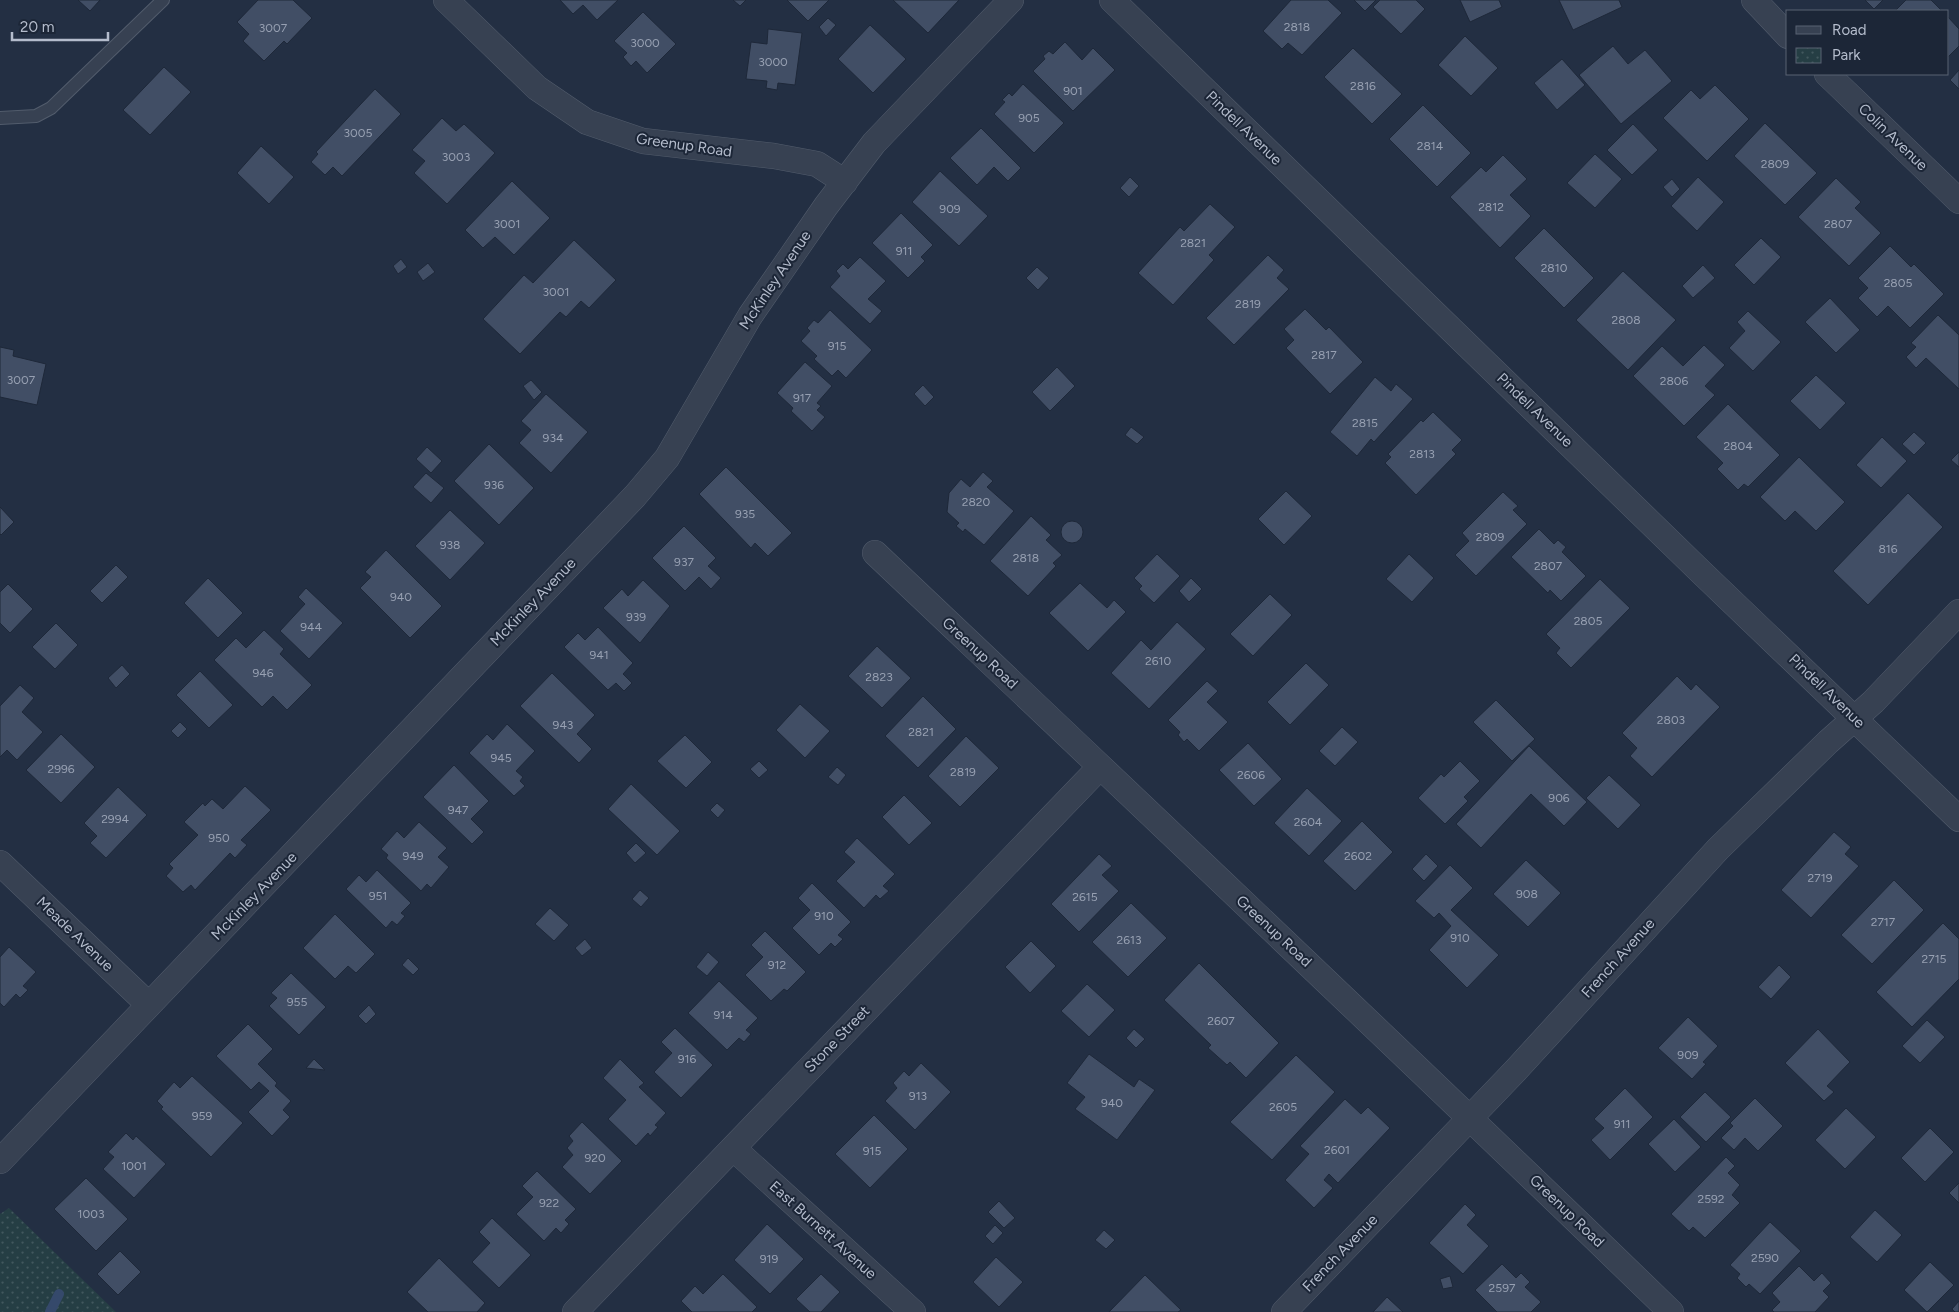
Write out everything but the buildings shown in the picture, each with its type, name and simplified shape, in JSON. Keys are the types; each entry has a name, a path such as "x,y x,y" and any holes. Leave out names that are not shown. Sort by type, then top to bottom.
{"street":[{"name":"Greenup Road","path":"446,0 536,88 587,122 643,141 774,156 817,164 845,182"},
{"name":"McKinley Avenue","path":"0,1161 651,477 667,458 750,316 826,206 874,143 1011,0"},
{"name":"Pindell Avenue","path":"1112,0 1702,573 1959,819"},
{"path":"1754,0 1786,34"},
{"name":"Colin Avenue","path":"1828,75 1959,201"},
{"name":"Greenup Road","path":"875,553 1416,1069 1470,1117 1671,1312"},
{"name":"French Avenue","path":"1284,1312 1516,1070 1718,849 1855,718 1959,612"},
{"name":"Stone Street","path":"575,1312 1100,767"},
{"name":"Meade Avenue","path":"0,863 149,1005"},
{"name":"East Burnett Avenue","path":"733,1148 913,1312"}],"lane":[{"path":"0,118 36,116 51,108 163,0"}],"green space":[{"path":"9,1208 116,1312 0,1312 0,1214"}],"waterway":[{"path":"50,1312 59,1294"}]}
